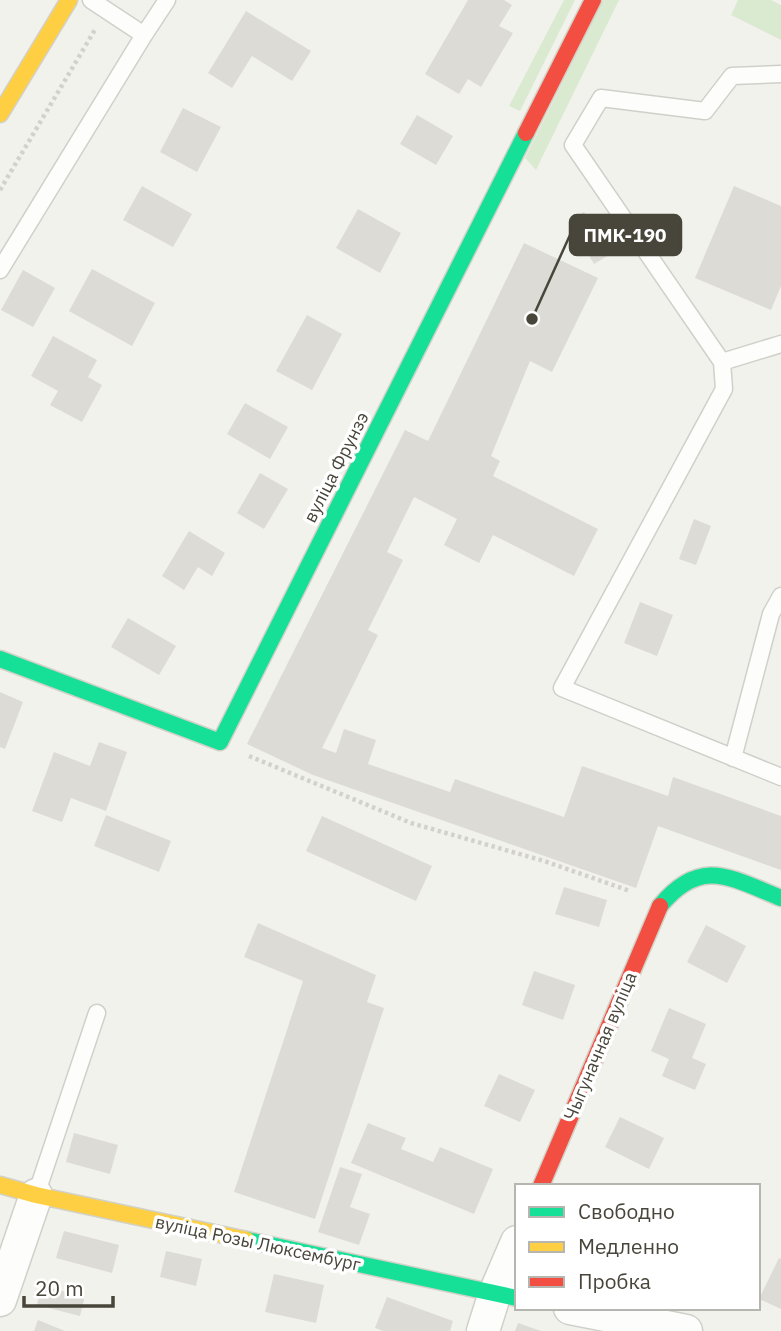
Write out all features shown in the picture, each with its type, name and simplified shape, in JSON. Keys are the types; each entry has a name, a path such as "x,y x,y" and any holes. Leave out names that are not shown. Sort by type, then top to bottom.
{"street":[{"path":"0,114 69,0"},
{"name":"вуліца Фрунзэ","path":"220,742 593,0"},
{"path":"0,659 220,742"},
{"path":"659,907 673,890 692,878 721,876 781,898"},
{"name":"Чыгуначная вуліца","path":"542,1184 659,907"},
{"name":"вуліца Розы Люксембург","path":"0,1185 506,1296"},
{"path":"0,1300 36,1195"},
{"path":"483,1331 506,1296 515,1252"},
{"path":"580,1310 685,1331"}],"lane":[{"path":"91,0 144,35"},
{"path":"0,270 167,0"},
{"path":"781,74 732,76 705,111 601,98 573,145 722,362 724,389 562,688 781,777"},
{"path":"722,362 781,344"},
{"path":"733,758 771,614 781,596"},
{"path":"36,1195 97,1013"}],"path":[{"path":"0,190 107,9"},
{"path":"220,742 411,823 544,861 631,892 659,907"}],"green space":[{"path":"564,0 575,0 520,111 509,106"},
{"path":"603,0 619,0 536,170 525,158"},
{"path":"738,0 771,0 781,5 781,40 731,15"}],"building":[{"path":"468,0 504,0 512,5 499,26 513,33 481,87 468,79 459,94 425,74"},
{"path":"246,11 311,51 292,81 252,56 232,88 208,73"},
{"path":"183,108 221,127 197,172 160,152"},
{"path":"417,115 453,136 436,165 400,144"},
{"path":"142,186 192,214 173,247 123,220"},
{"path":"734,186 781,206 781,286 771,310 695,278"},
{"path":"358,209 401,233 380,273 336,248"},
{"path":"584,212 609,255 594,264 569,221"},
{"path":"524,243 598,278 552,372 530,361 491,456 500,461 493,476 598,529 574,576 493,535 479,563 444,545 457,519 414,497 387,552 403,560 368,630 378,635 322,748 336,753 344,729 376,740 368,764 450,792 455,779 564,817 582,766 668,796 673,777 781,816 781,870 658,826 636,888 313,775 247,744 405,430 428,441"},
{"path":"92,269 155,303 132,346 69,311"},
{"path":"23,270 55,288 33,327 1,310"},
{"path":"307,315 342,334 312,390 276,371"},
{"path":"53,336 97,360 88,377 102,385 82,422 50,405 58,391 31,376"},
{"path":"245,403 288,427 270,459 227,434"},
{"path":"260,473 288,489 264,529 237,513"},
{"path":"694,519 711,526 696,565 679,559"},
{"path":"189,531 225,553 212,576 198,567 184,590 162,576"},
{"path":"640,602 673,615 657,656 624,643"},
{"path":"128,618 176,646 159,675 111,647"},
{"path":"0,692 23,702 5,749 0,747"},
{"path":"99,742 127,752 106,811 71,798 62,822 32,811 54,752 90,766"},
{"path":"106,815 171,841 159,872 94,846"},
{"path":"322,816 432,866 416,901 306,851"},
{"path":"564,887 607,900 599,927 555,914"},
{"path":"258,923 376,975 367,1002 384,1008 315,1219 234,1192 303,981 244,957"},
{"path":"706,925 746,946 727,983 687,962"},
{"path":"534,971 575,985 563,1020 522,1005"},
{"path":"669,1008 706,1024 692,1058 706,1064 695,1090 662,1076 669,1059 651,1051"},
{"path":"499,1074 535,1090 520,1122 484,1106"},
{"path":"620,1117 664,1138 649,1169 605,1147"},
{"path":"368,1123 406,1138 401,1149 433,1162 440,1147 493,1169 474,1214 351,1163"},
{"path":"74,1133 118,1145 110,1174 66,1162"},
{"path":"340,1167 362,1174 350,1207 370,1214 359,1245 318,1232"},
{"path":"64,1231 119,1245 112,1273 56,1258"},
{"path":"166,1251 202,1259 196,1286 160,1277"},
{"path":"779,1258 781,1259 781,1309 760,1299"},
{"path":"274,1274 324,1285 316,1323 265,1312"},
{"path":"41,1286 85,1296 80,1316 37,1305"},
{"path":"387,1297 453,1321 450,1331 383,1331 375,1328"},
{"path":"38,1320 65,1331 34,1331"},
{"path":"518,1323 541,1331 515,1331"}],"traffic: fast":[{"path":"0,659 220,742 526,133"},
{"path":"660,906 675,890 703,876 732,879 781,898"},
{"path":"247,1240 515,1298"}],"traffic: slow":[{"path":"0,114 69,0"},
{"path":"0,1185 247,1240"}],"traffic: jam":[{"path":"526,133 593,0"},
{"path":"542,1184 660,906"}],"place":[{"name":"ПМК-190","path":"532,319"}]}
